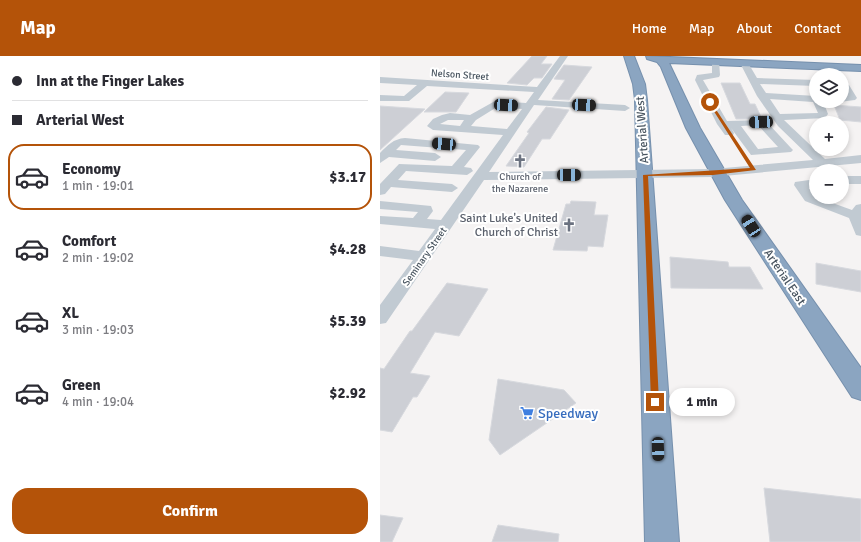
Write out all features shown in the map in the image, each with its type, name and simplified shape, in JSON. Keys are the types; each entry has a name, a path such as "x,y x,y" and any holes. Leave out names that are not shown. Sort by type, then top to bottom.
{"highway":[{"name":"Arterial West","path":"629,56 639,84 645,175 662,542"},
{"path":"656,57 716,66 744,62 861,68"},
{"name":"Arterial East","path":"656,57 680,95 692,128 718,173 764,245 861,389"}],"street":[{"name":"Seminary Street","path":"380,318 564,56"},
{"path":"744,62 762,96 777,118 792,135 824,163"},
{"path":"691,68 716,66 716,75 700,77 700,80 710,102 728,123 753,170"},
{"name":"Nelson Street","path":"380,80 421,86 539,90"},
{"path":"754,81 809,83"},
{"path":"380,88 421,86"},
{"path":"380,98 406,99 421,86"},
{"path":"849,87 861,88"},
{"path":"849,88 861,92"},
{"path":"762,96 809,101"},
{"path":"769,106 809,103"},
{"path":"463,130 472,118 495,104 625,108"},
{"path":"777,118 822,116 823,114 820,108"},
{"path":"472,118 440,117 432,126 463,130 510,132"},
{"path":"383,156 465,159 456,170"},
{"path":"380,165 456,170 481,174 645,175 718,173 857,160 861,174"},
{"path":"384,187 403,167"},
{"path":"849,180 861,180"},
{"path":"809,184 800,185 809,197"},
{"path":"384,187 452,188"},
{"path":"831,204 858,212 861,232"},
{"path":"380,205 426,209 417,223"},
{"path":"380,220 445,225"},
{"path":"380,251 423,256"}],"building":[{"path":"532,56 547,56 541,64 552,64 542,78 534,78 527,85 507,83"},
{"path":"564,65 592,67 569,100 552,99 565,80 554,79"},
{"path":"721,83 740,83 750,104 755,104 762,119 736,119"},
{"path":"445,92 469,93 456,112 424,112"},
{"path":"380,106 425,109 380,150"},
{"path":"849,106 861,107 861,122 849,121 849,116 838,116 835,108 849,108"},
{"path":"546,107 569,110 550,139 542,139 524,167 506,166 529,133 527,132"},
{"path":"571,201 596,202 594,215 608,215 603,247 588,246 587,251 553,250 566,204 570,204"},
{"path":"670,257 728,262 729,267 750,267 763,289 671,288"},
{"path":"816,263 861,271 861,292 816,284"},
{"path":"447,283 488,289 459,336 435,332 410,373 430,376 417,397 413,397 392,432 380,430 380,368 384,369 410,331 412,331"},
{"path":"498,379 564,390 576,403 500,455 489,440"},
{"path":"764,488 861,499 861,542 770,542"},
{"path":"380,515 403,518 392,542 380,542"},
{"path":"498,525 559,534 558,542 492,542"}],"place":[{"name":"Church of the Nazarene","path":"520,161"},
{"name":"Saint Luke's United Church of Christ","path":"569,225"},
{"name":"Speedway","path":"527,413"}],"route":[{"path":"655,402 645,175 713,174 753,170 722,124 710,102"}]}
